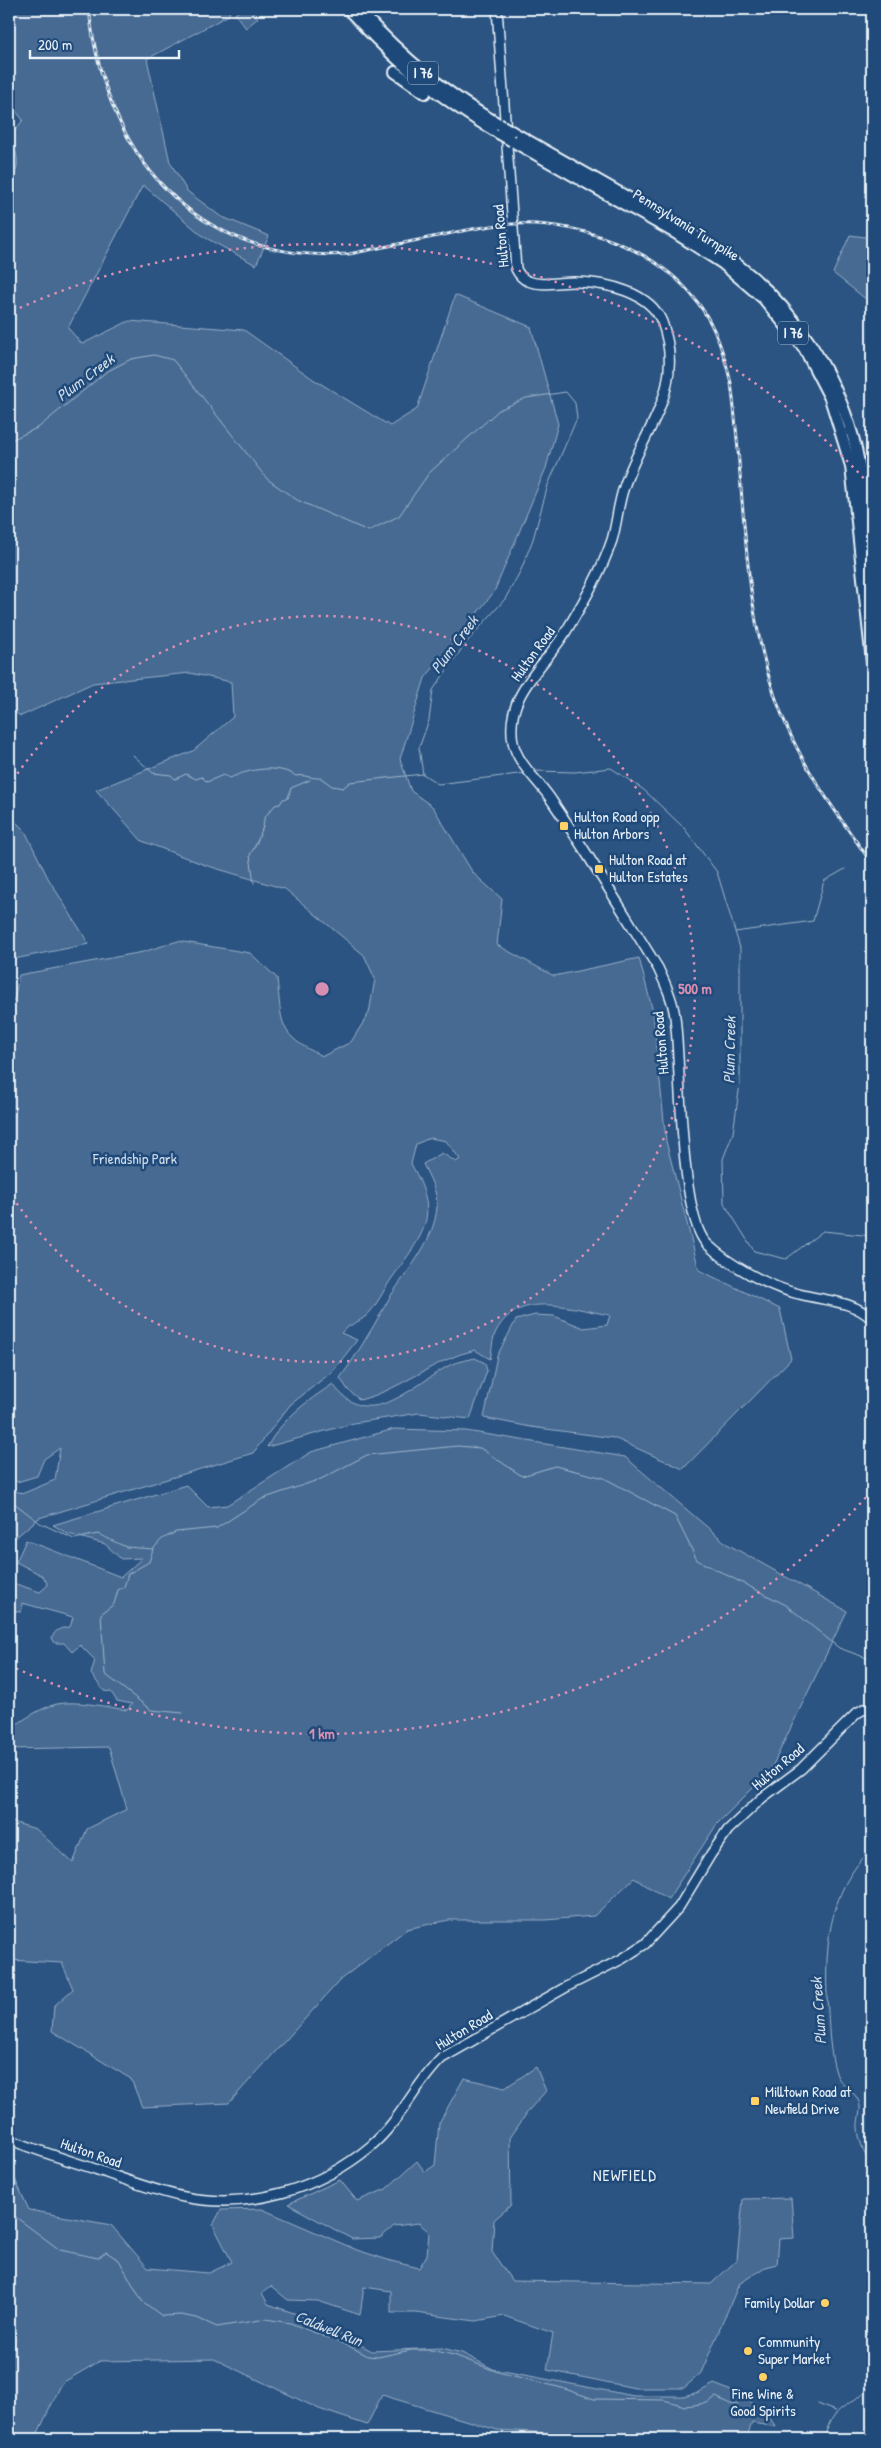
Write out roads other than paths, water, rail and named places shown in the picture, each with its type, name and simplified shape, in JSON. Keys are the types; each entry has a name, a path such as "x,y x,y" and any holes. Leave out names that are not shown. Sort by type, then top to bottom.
{"highway":[{"name":"Pennsylvania Turnpike","path":"348,9 406,69 457,109 500,129"},
{"name":"Pennsylvania Turnpike","path":"358,9 424,74 500,129 713,257 764,298 804,348 830,398 849,459 856,504 872,662"},
{"path":"396,72 440,103 457,109"},
{"name":"Pennsylvania Turnpike","path":"512,136 671,222 726,256 765,289 799,327 834,386 853,437 862,478 872,594"}],"main road":[{"name":"Hulton Road","path":"497,9 516,269 520,276 531,282 594,283 645,300 655,309 663,325 670,370 669,381 662,404 624,488 615,529 606,553 568,628 558,644 533,673 519,698 514,712 512,739 514,748 577,838 653,960 668,990 675,1016 680,1104 694,1219 705,1243 728,1260 768,1283 798,1294 856,1306 872,1319"},
{"name":"Hulton Road","path":"9,2139 163,2192 198,2199 233,2201 262,2198 291,2191 324,2177 360,2154 386,2132 408,2105 433,2067 442,2058 568,1986 622,1959 645,1944 679,1907 728,1830 762,1798 801,1769 857,1712 864,1709 872,1709"}],"waterway":[{"name":"Plum Creek","path":"9,135 17,155 17,167 9,187"},
{"name":"Plum Creek","path":"9,441 39,427 106,372 131,359 154,355 173,360 267,479 297,500 368,531 399,516 429,473 499,410 526,398 566,392 575,403 577,418 548,485 533,539 521,570 505,599 465,644 433,690 429,720 419,748 423,774 438,784 526,773"},
{"path":"9,466 14,482 9,499"},
{"path":"133,755 153,773 171,775 175,779 186,774 196,779 202,777 207,782 223,775 230,778 254,770 272,769 289,772 296,776 321,778 332,786 343,788 350,782 423,774"},
{"name":"Plum Creek","path":"535,771 575,772 611,768 644,790 684,828 717,872 740,948 740,1084 733,1133 723,1159 724,1203 754,1251 786,1259 823,1231 872,1236"},
{"path":"254,883 250,855 257,842 264,818 275,805 288,798 291,788 310,780"},
{"path":"735,932 813,921 824,881 845,869"},
{"path":"9,1499 40,1523 74,1539 98,1534 126,1547 153,1549 162,1539 176,1532 217,1528 262,1499 321,1479 367,1455 458,1446 480,1448 522,1476 555,1466 604,1478 675,1516 697,1560 786,1605 839,1648 872,1660"},
{"path":"153,1549 149,1562 128,1574 124,1587 118,1590 114,1604 101,1614 105,1674 151,1710 183,1713"},
{"name":"Plum Creek","path":"872,1849 845,1884 837,1904 831,1925 827,1968 829,2035 834,2066 838,2077 859,2102 859,2134 872,2172"},
{"name":"Caldwell Run","path":"9,2212 60,2250 98,2258 106,2252 119,2260 142,2301 162,2316 181,2315 197,2318 217,2327 266,2319 290,2323 349,2346 368,2356 378,2357 411,2350 430,2350 454,2355 498,2372 562,2388 594,2399 664,2400 685,2406 707,2403 716,2397 730,2404 738,2405"},
{"name":"Plum Creek","path":"824,2439 832,2418 838,2411 865,2392 872,2384"},
{"name":"Caldwell Run","path":"817,2404 835,2411"}],"railway":[{"path":"89,9 98,62 114,110 137,153 167,190 202,219 245,240 294,252 349,254 465,230 513,224 538,224 590,233 615,242 639,253 661,267 681,284 698,303 715,331 731,383 751,593 768,675 782,715 800,754 822,792 872,864"}],"place":[{"name":"Hulton Road opp Hulton Arbors","path":"564,826"},
{"name":"Hulton Road at Hulton Estates","path":"599,869"},
{"name":"Milltown Road at Newfield Drive","path":"755,2101"},
{"name":"Family Dollar","path":"825,2303"},
{"name":"Community Super Market","path":"748,2351"},
{"name":"Fine Wine & Good Spirits","path":"763,2377"}],"district":[{"name":"NEWFIELD","path":"625,2175"}],"park label":[{"name":"Friendship Park","path":"135,1159"}]}
